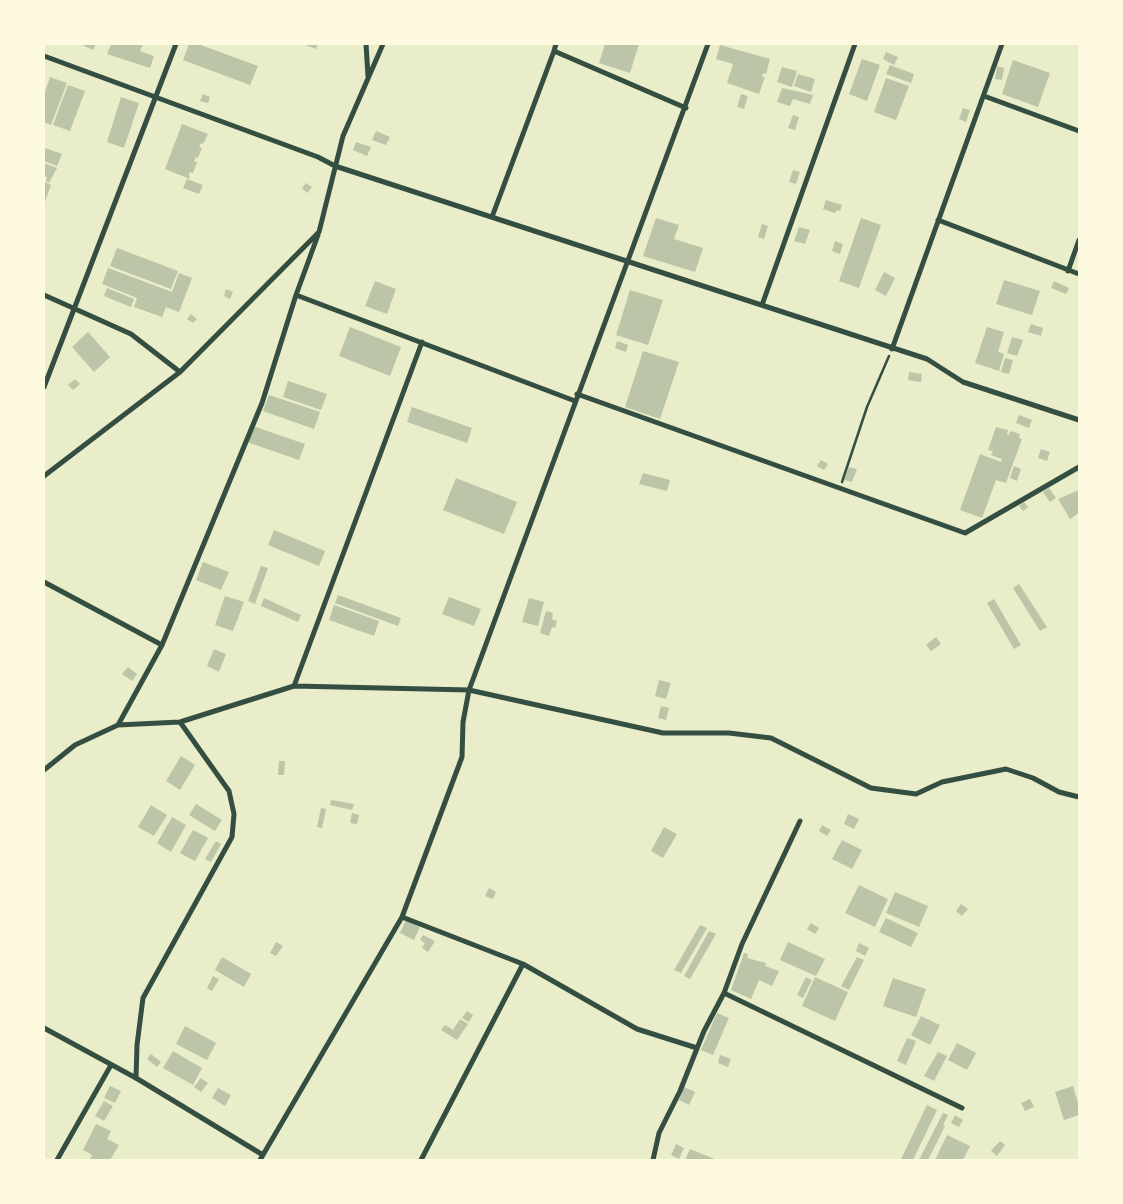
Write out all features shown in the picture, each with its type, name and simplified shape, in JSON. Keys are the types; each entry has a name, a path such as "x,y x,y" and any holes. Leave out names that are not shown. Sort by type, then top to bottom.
{"street":[{"path":"44,387 73,307 157,97 176,44"},
{"path":"366,44 368,76"},
{"path":"118,725 162,645 262,403 296,295 319,232 343,136 383,44"},
{"path":"492,217 556,44"},
{"path":"260,1160 402,917 462,757 463,722 469,690 574,401 686,108 708,44"},
{"path":"762,305 855,44"},
{"path":"892,349 1002,44"},
{"path":"554,51 686,108"},
{"path":"44,56 157,97 335,166 927,359 962,382 1079,420"},
{"path":"984,96 1079,131"},
{"path":"938,220 1079,274"},
{"path":"44,476 180,372 319,232"},
{"path":"1068,271 1079,240"},
{"path":"44,295 131,334 180,372"},
{"path":"296,295 574,401"},
{"path":"294,686 422,342"},
{"path":"577,394 965,533 1079,467"},
{"path":"44,582 162,645"},
{"path":"44,770 75,745 118,725 180,722 294,686 469,690 664,733 728,733 771,738 871,788 916,794 942,782 1006,768 1033,778 1059,792 1079,797"},
{"path":"136,1078 136,1045 143,998 232,837 234,814 229,791 180,722"},
{"path":"653,1160 659,1133 710,1017 724,993 742,944 800,821"},
{"path":"402,917 524,964 619,1021 637,1029 697,1048"},
{"path":"421,1160 524,964"},
{"path":"724,993 962,1108"},
{"path":"44,1028 136,1078 264,1155"},
{"path":"57,1160 111,1065"}],"path":[{"path":"840,488 866,407 892,349"}],"building":[{"path":"80,44 96,44 93,50"},
{"path":"111,44 143,44 140,51 154,56 150,68 107,54"},
{"path":"189,44 198,44 258,66 250,85 183,60"},
{"path":"303,44 318,44 316,49"},
{"path":"605,44 639,44 630,73 599,63"},
{"path":"720,45 770,59 766,74 763,73 762,77 765,77 759,94 727,83 733,64 716,59"},
{"path":"886,52 898,57 894,65 883,59"},
{"path":"862,59 880,65 867,101 849,94"},
{"path":"1013,60 1050,73 1038,107 1002,94"},
{"path":"890,65 914,74 911,83 886,74"},
{"path":"997,66 1004,68 1002,80 995,79"},
{"path":"782,67 797,71 792,87 777,82"},
{"path":"798,74 815,79 811,92 794,86"},
{"path":"50,77 67,83 51,125 44,122 44,95"},
{"path":"886,78 909,86 896,120 874,112"},
{"path":"68,85 85,91 70,131 53,125"},
{"path":"782,88 813,95 810,104 793,99 790,106 777,102"},
{"path":"203,94 210,97 208,103 200,101"},
{"path":"741,94 748,96 744,109 737,107"},
{"path":"121,97 139,103 124,148 107,142"},
{"path":"963,108 970,110 966,122 959,119"},
{"path":"793,115 799,117 795,130 788,128"},
{"path":"182,124 208,134 203,144 201,143 199,147 202,148 198,158 196,157 194,161 197,162 193,173 190,172 190,179 165,169"},
{"path":"376,131 390,137 386,145 372,140"},
{"path":"356,142 371,147 367,156 353,150"},
{"path":"45,148 62,154 57,166 44,161"},
{"path":"44,163 57,168 49,183 46,181 47,177 44,176"},
{"path":"793,170 800,172 796,184 789,182"},
{"path":"187,179 203,185 199,194 183,188"},
{"path":"45,182 51,185 44,204 44,186"},
{"path":"306,183 312,187 307,193 302,188"},
{"path":"826,200 842,205 840,211 837,210 835,213 823,209"},
{"path":"656,218 679,225 674,239 703,248 695,272 643,256"},
{"path":"861,218 881,225 859,288 839,281"},
{"path":"762,224 768,226 764,239 758,237"},
{"path":"799,227 810,230 805,244 794,241"},
{"path":"835,241 843,244 840,254 832,251"},
{"path":"117,248 178,271 171,289 110,266"},
{"path":"108,268 172,292 179,273 192,278 179,312 166,307 162,317 134,307 137,298 102,284"},
{"path":"884,272 895,278 886,296 875,290"},
{"path":"1004,280 1040,291 1032,315 996,304"},
{"path":"375,281 396,289 387,314 365,306"},
{"path":"1054,281 1069,288 1066,294 1051,288"},
{"path":"107,288 134,299 131,307 104,296"},
{"path":"226,289 233,292 230,299 224,296"},
{"path":"630,290 663,300 648,345 616,335"},
{"path":"191,314 197,319 193,323 187,319"},
{"path":"1031,324 1043,328 1041,336 1028,332"},
{"path":"350,327 401,347 390,376 339,356"},
{"path":"987,327 1004,332 998,352 1004,354 999,371 975,363"},
{"path":"88,332 110,357 94,372 72,347"},
{"path":"1012,337 1023,340 1017,356 1007,353"},
{"path":"617,341 628,345 626,352 615,348"},
{"path":"643,351 679,362 660,419 625,407"},
{"path":"1005,358 1013,360 1009,374 1001,372"},
{"path":"909,372 922,374 921,382 908,380"},
{"path":"75,379 80,384 73,390 68,385"},
{"path":"288,381 327,394 321,410 283,397"},
{"path":"269,395 320,412 314,429 263,411"},
{"path":"412,407 472,428 467,443 407,422"},
{"path":"1019,415 1032,420 1029,428 1016,423"},
{"path":"253,426 305,444 299,460 247,442"},
{"path":"996,427 1008,430 1007,434 1009,435 1010,431 1020,434 1019,438 1022,439 1006,483 996,480 982,518 960,510 980,454 1001,462 1002,459 991,455 993,451 988,450"},
{"path":"1041,449 1050,452 1047,461 1038,458"},
{"path":"821,460 828,464 824,470 817,466"},
{"path":"1014,466 1021,469 1017,481 1010,478"},
{"path":"849,467 857,469 852,482 844,480"},
{"path":"643,473 670,480 667,491 639,484"},
{"path":"456,478 517,502 504,534 443,510"},
{"path":"1049,488 1056,498 1050,502 1043,492"},
{"path":"1079,490 1079,513 1070,519 1058,499"},
{"path":"1024,502 1028,507 1023,511 1019,506"},
{"path":"274,530 325,551 319,566 268,545"},
{"path":"203,562 229,572 221,590 196,580"},
{"path":"261,566 268,568 255,604 248,601"},
{"path":"1019,584 1047,627 1040,631 1013,588"},
{"path":"338,595 401,618 398,626 335,603"},
{"path":"225,596 244,602 233,631 215,625"},
{"path":"449,597 481,609 474,626 442,614"},
{"path":"264,598 301,615 298,622 261,606"},
{"path":"529,598 544,602 538,626 522,622"},
{"path":"994,599 1021,645 1014,649 987,603"},
{"path":"334,605 379,621 374,636 329,620"},
{"path":"546,611 553,613 552,619 557,621 555,628 552,627 549,636 540,633"},
{"path":"936,637 941,644 931,651 926,645"},
{"path":"214,649 226,654 219,672 207,666"},
{"path":"128,667 137,674 132,681 122,674"},
{"path":"659,680 671,683 666,699 655,696"},
{"path":"661,706 669,708 666,720 658,718"},
{"path":"181,756 195,765 180,790 166,781"},
{"path":"279,761 285,761 284,775 278,775"},
{"path":"331,800 354,804 352,810 330,805"},
{"path":"196,804 222,820 215,831 189,815"},
{"path":"151,805 167,815 154,836 138,827"},
{"path":"321,808 326,809 322,828 317,827"},
{"path":"352,813 359,815 357,824 350,823"},
{"path":"848,814 859,819 854,829 844,824"},
{"path":"172,817 186,825 171,852 157,843"},
{"path":"822,825 831,830 827,836 819,831"},
{"path":"664,827 677,834 663,858 651,851"},
{"path":"193,830 208,838 195,861 180,853"},
{"path":"842,840 862,850 852,869 832,859"},
{"path":"216,841 221,844 211,862 205,859"},
{"path":"859,885 888,899 875,927 845,913"},
{"path":"489,888 496,892 493,899 485,896"},
{"path":"895,892 928,906 919,927 886,913"},
{"path":"961,904 968,909 962,916 956,911"},
{"path":"886,918 918,933 911,947 879,932"},
{"path":"406,920 420,927 414,940 400,933"},
{"path":"811,923 819,928 815,934 807,929"},
{"path":"700,925 707,928 681,973 674,970"},
{"path":"709,931 716,934 690,979 684,976"},
{"path":"423,935 435,941 428,952 422,948 425,943 420,940"},
{"path":"276,942 283,946 276,956 270,953"},
{"path":"788,942 825,959 816,976 780,960"},
{"path":"859,943 869,948 865,956 856,951"},
{"path":"744,953 748,954 747,958 766,963 765,966 779,971 772,986 759,980 751,999 731,990"},
{"path":"222,957 251,974 244,987 215,970"},
{"path":"857,957 864,960 849,990 841,986"},
{"path":"213,976 219,979 212,991 207,988"},
{"path":"806,977 812,980 803,998 797,995"},
{"path":"815,977 848,992 835,1021 802,1006"},
{"path":"893,978 926,989 916,1017 883,1006"},
{"path":"467,1011 473,1015 469,1022 462,1018"},
{"path":"717,1013 729,1018 713,1055 701,1050"},
{"path":"921,1016 940,1025 930,1045 911,1035"},
{"path":"460,1019 468,1024 457,1040 441,1030 445,1025 453,1030"},
{"path":"185,1026 216,1043 207,1060 176,1044"},
{"path":"907,1038 916,1041 906,1065 897,1061"},
{"path":"957,1043 976,1053 967,1070 948,1060"},
{"path":"173,1051 202,1068 193,1085 163,1068"},
{"path":"938,1052 947,1056 934,1081 924,1076"},
{"path":"151,1054 161,1062 157,1067 147,1059"},
{"path":"720,1055 731,1059 728,1067 718,1063"},
{"path":"201,1078 208,1083 201,1092 194,1087"},
{"path":"110,1086 121,1091 115,1103 104,1098"},
{"path":"1073,1086 1079,1106 1079,1115 1064,1120 1055,1092"},
{"path":"684,1087 695,1092 689,1105 679,1100"},
{"path":"218,1088 231,1095 225,1106 212,1098"},
{"path":"1030,1099 1034,1107 1025,1111 1021,1103"},
{"path":"104,1101 113,1106 104,1121 95,1116"},
{"path":"927,1105 937,1110 913,1160 901,1159"},
{"path":"943,1113 948,1115 943,1125 945,1126 928,1160 919,1160"},
{"path":"955,1115 963,1120 959,1127 951,1123"},
{"path":"96,1124 111,1131 107,1139 119,1145 110,1160 90,1159 92,1155 83,1150"},
{"path":"947,1135 970,1146 963,1160 935,1160"},
{"path":"1000,1141 1005,1145 997,1156 991,1151"},
{"path":"676,1144 684,1148 679,1159 671,1155"},
{"path":"690,1149 717,1160 685,1160"}]}
